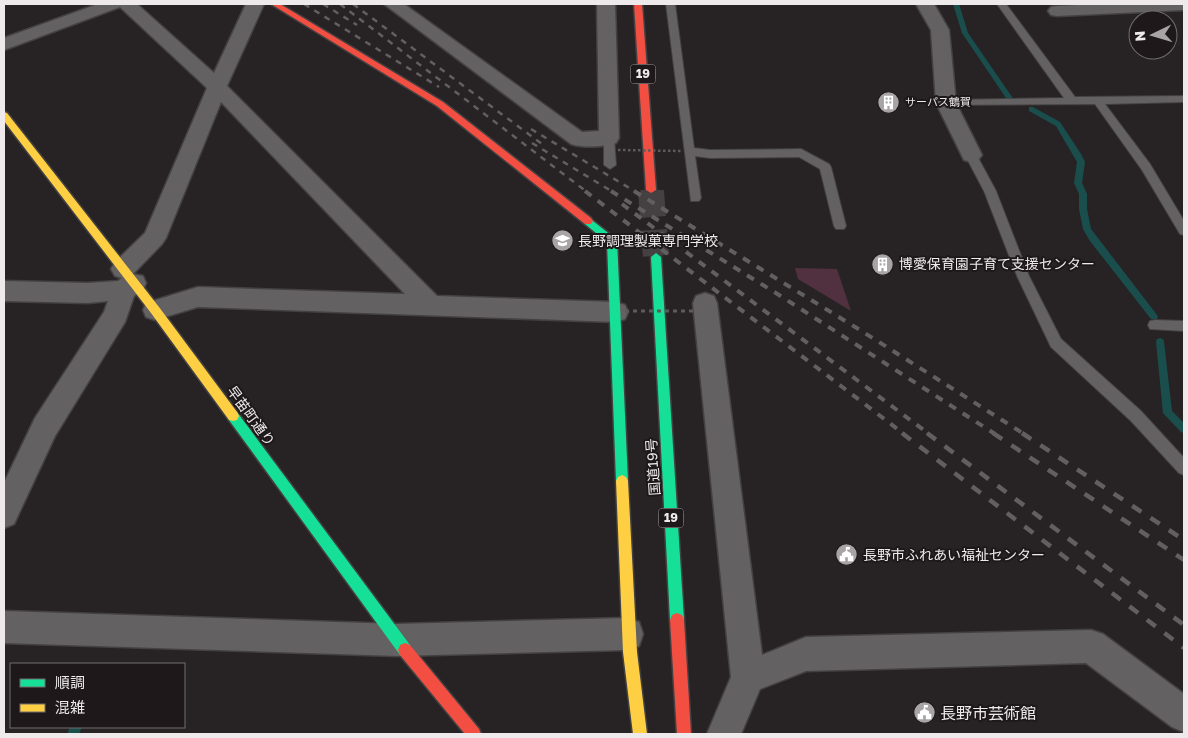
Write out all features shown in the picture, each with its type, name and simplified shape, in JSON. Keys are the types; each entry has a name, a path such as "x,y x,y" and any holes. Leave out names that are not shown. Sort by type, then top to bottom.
{"main road":[{"path":"275,4 440,104 612,240 620,311 627,634 633,697 640,734"},
{"name":"19","path":"638,4 651,190"},
{"name":"早苗町通り","path":"4,116 127,281 155,310 397,640 474,734"},
{"name":"国道19号","path":"656,257 684,734"}],"street":[{"path":"4,44 114,4"},
{"path":"127,4 217,87 430,304"},
{"path":"4,514 45,427 116,314 127,281 154,238 217,87 255,4"},
{"path":"394,4 578,139 613,144 606,4"},
{"path":"925,4 940,30 946,76 946,103 971,155"},
{"path":"1057,11 1184,5"},
{"path":"4,291 88,293 127,281"},
{"path":"155,310 198,297 620,311"},
{"path":"701,307 748,677 724,734"},
{"path":"4,627 397,640 627,634"},
{"path":"748,677 806,654 1091,646 1184,715"}],"lane":[{"path":"670,4 685,151 695,198"},
{"path":"1001,4 1073,102"},
{"path":"946,103 1098,102 1184,99"},
{"path":"1098,102 1146,167 1184,231"},
{"path":"610,165 613,144"},
{"path":"685,151 710,154 802,153 824,167 840,226"},
{"path":"971,155 990,191 1023,276 1056,343 1136,416 1184,468"},
{"path":"1156,325 1184,326"}],"path":[{"path":"613,144 685,151"},
{"path":"620,311 701,307"}],"shaded area":[{"path":"795,268 837,269 851,311 798,279"}],"waterway":[{"path":"956,4 965,33 1010,99"},
{"path":"1031,109 1058,124 1077,154 1081,162 1078,183 1083,194 1083,209 1087,229 1154,317"},
{"path":"1160,342 1168,413 1184,429"},
{"path":"73,734 76,728"}],"tunnel":[{"path":"651,191 656,257"}],"railway":[{"path":"304,4 439,87"},
{"path":"323,4 357,25"},
{"path":"340,4 587,192"},
{"path":"353,4 542,144"},
{"path":"531,129 636,192"},
{"path":"532,143 613,192"},
{"path":"585,191 904,434"},
{"path":"611,191 779,295 995,434"},
{"path":"634,191 860,330 1024,434"},
{"path":"622,204 929,434"},
{"path":"902,433 1184,648"},
{"path":"927,433 1184,625"},
{"path":"993,433 1184,560"},
{"path":"1022,433 1184,540"}],"traffic: fast":[{"path":"588,221 612,240 622,481"},
{"path":"656,257 677,620"},
{"path":"233,416 405,650"}],"traffic: slow":[{"path":"4,115 155,310 233,416"},
{"path":"622,481 630,652 640,734"}],"traffic: jam":[{"path":"275,4 440,104 588,221"},
{"path":"638,4 651,190"},
{"path":"677,620 684,734"},
{"path":"405,650 474,734"}],"place":[{"name":"サーパス鶴賀","path":"889,102"},
{"name":"長野調理製菓専門学校","path":"562,241"},
{"name":"博愛保育園子育て支援センター","path":"883,264"},
{"name":"長野市ふれあい福祉センター","path":"847,555"},
{"name":"長野市芸術館","path":"924,713"}]}
